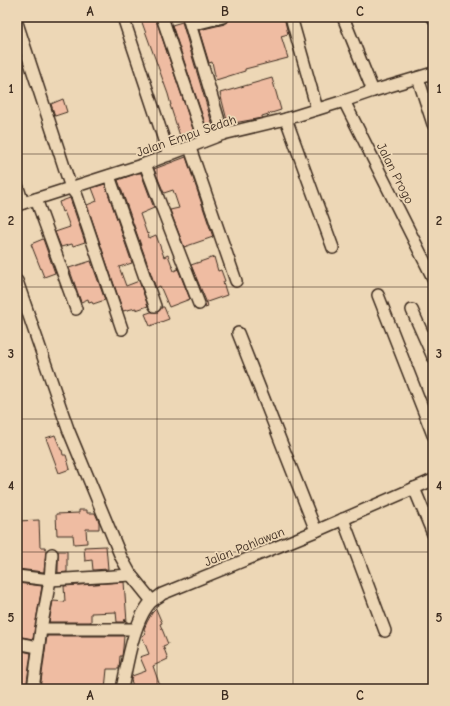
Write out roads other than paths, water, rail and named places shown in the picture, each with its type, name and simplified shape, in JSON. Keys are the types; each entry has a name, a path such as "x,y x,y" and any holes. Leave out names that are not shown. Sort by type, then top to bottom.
{"street":[{"path":"123,17 169,155"},
{"path":"162,17 204,141"},
{"path":"223,17 190,21 223,134"},
{"path":"291,17 316,109"},
{"path":"343,17 373,90"},
{"path":"17,24 71,188 77,196 122,330"},
{"name":"Jalan Empu Sedah","path":"20,204 145,164 190,148 223,134 286,119 344,101 373,90 433,73"},
{"path":"418,78 433,124"},
{"name":"Jalan Progo","path":"344,101 433,278"},
{"path":"286,119 333,248"},
{"path":"190,148 236,281"},
{"path":"145,164 199,304"},
{"path":"109,176 155,306"},
{"path":"17,185 20,204"},
{"path":"36,199 76,309"},
{"path":"17,281 68,429 120,557 131,575 152,602"},
{"path":"378,295 433,436"},
{"path":"412,310 433,357"},
{"path":"238,333 316,531"},
{"name":"Jalan Pahlawan","path":"122,689 136,629 147,608 162,594 316,531 433,480"},
{"path":"414,488 433,534"},
{"path":"343,519 385,631"},
{"path":"33,689 38,647 50,580 52,554"},
{"path":"17,576 50,580 131,575"},
{"path":"41,629 136,629"},
{"path":"17,643 38,647"}]}
